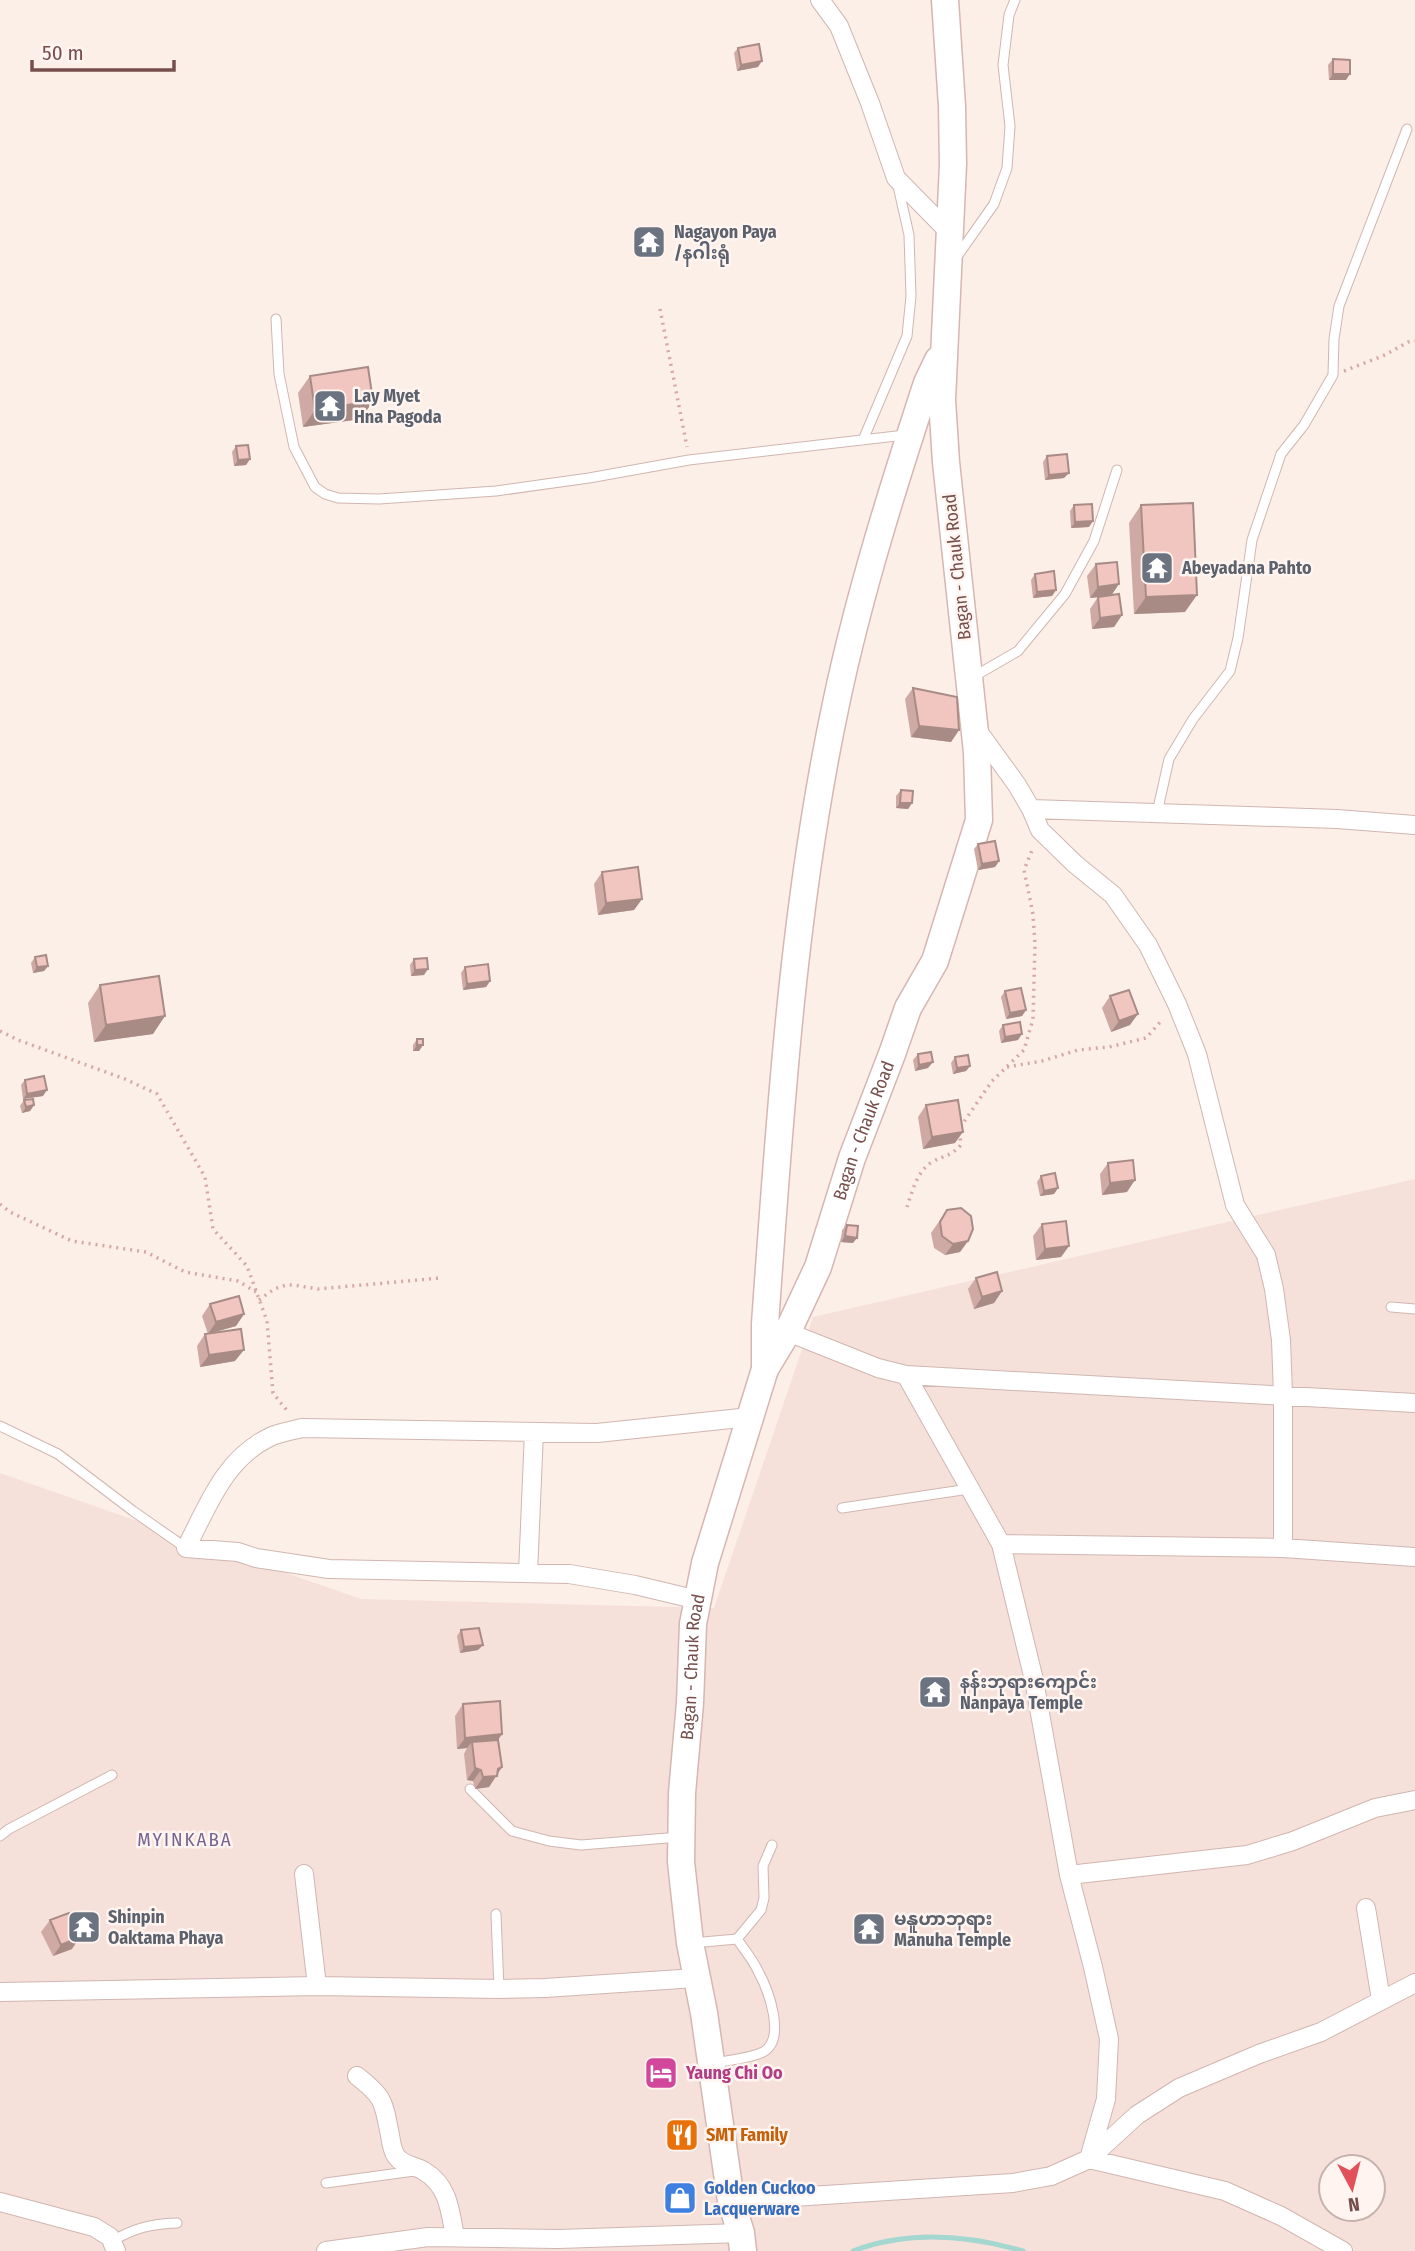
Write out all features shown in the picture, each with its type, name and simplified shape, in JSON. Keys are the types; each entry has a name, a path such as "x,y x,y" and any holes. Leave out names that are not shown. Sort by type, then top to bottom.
{"main road":[{"name":"Bagan - Chauk Road","path":"776,1328 818,1267 852,1158 908,1008 935,961 979,820 975,727 946,462 942,400 951,234 952,106 945,0"},
{"name":"Bagan - Chauk Road","path":"742,2242 731,2201 712,2063 690,1943 681,1862 682,1793 690,1703 693,1624 705,1563 776,1328 785,1047 814,827 837,699 871,561 927,383 945,346"}],"street":[{"path":"820,0 839,26 896,178 951,234"},
{"path":"975,727 1017,785 1040,830 1075,864 1113,895 1148,945 1177,1004 1197,1054 1235,1205 1266,1255 1274,1289 1281,1340 1283,1395 1283,1548"},
{"path":"1031,809 1337,819 1415,825"},
{"path":"776,1328 878,1368 906,1374 1415,1403"},
{"path":"906,1374 1001,1544 1034,1680 1069,1875 1109,2039 1106,2099 1088,2159"},
{"path":"698,1600 635,1585 569,1574 329,1569 256,1558 238,1552 186,1548 224,1474 252,1447 272,1436 302,1428 597,1433 750,1417"},
{"path":"528,1573 534,1432"},
{"path":"1001,1544 1283,1548 1415,1557"},
{"path":"1069,1875 1247,1855 1293,1841 1375,1808 1415,1800"},
{"path":"304,1874 317,1986"},
{"path":"1366,1908 1381,2000"},
{"path":"0,1992 317,1986 499,1989 696,1978"},
{"path":"731,2201 1013,2183 1051,2176 1088,2159 1137,2115 1179,2088 1259,2054 1321,2032 1415,1983"},
{"path":"357,2076 380,2097 397,2158 423,2170 439,2183 447,2196 455,2237"},
{"path":"1088,2159 1225,2191 1281,2216 1343,2251"},
{"path":"0,2202 94,2227 110,2237 114,2246"},
{"path":"326,2251 428,2237 742,2242"}],"lane":[{"path":"949,270 973,231 994,204 1007,168 1010,126 1003,65 1009,15 1015,0"},
{"path":"1157,813 1169,759 1193,719 1230,671 1238,638 1252,540 1281,454 1304,425 1333,375 1334,339 1339,306 1407,129"},
{"path":"863,440 907,336 911,296 909,235 896,178"},
{"path":"276,319 279,374 294,447 315,487 325,495 338,498 379,499 496,491 689,460 911,434"},
{"path":"970,679 1018,652 1065,594 1094,541 1117,470"},
{"path":"1391,1307 1415,1309"},
{"path":"0,1426 58,1454 132,1511 186,1548"},
{"path":"842,1508 969,1489"},
{"path":"0,1836 112,1775"},
{"path":"470,1789 512,1831 550,1841 581,1845 682,1837"},
{"path":"690,1943 737,1939 761,1910 764,1898 763,1866 772,1845"},
{"path":"496,1914 499,1989"},
{"path":"712,2063 764,2052 775,2033 772,2004 758,1970 737,1939"},
{"path":"326,2183 423,2170"},
{"path":"114,2246 135,2229 155,2224 177,2223"}],"path":[{"path":"660,309 689,460"},
{"path":"1333,375 1415,341"},
{"path":"907,1207 916,1181 930,1163 953,1154 961,1145 959,1129 992,1081 1024,1050 1033,1019 1035,944 1033,914 1024,870 1040,830"},
{"path":"1005,1067 1146,1038 1177,1004"},
{"path":"0,1031 157,1094 205,1177 213,1229 247,1266 267,1321 273,1393 302,1428"},
{"path":"0,1204 10,1212 72,1241 146,1252 185,1272 238,1282 256,1293"},
{"path":"260,1300 274,1289 294,1285 317,1289 440,1278"}],"shaded area":[{"path":"1415,1179 1415,2251 0,2251 0,1473 361,1599 714,1608 813,1317"}],"building":[{"path":"759,44 762,61 741,65 738,48"},
{"path":"1333,59 1350,60 1350,74 1333,74"},
{"path":"368,367 373,401 315,410 310,376"},
{"path":"248,445 250,459 238,460 236,446"},
{"path":"1067,454 1069,473 1049,475 1047,456"},
{"name":"Abeyadana Pahto","path":"1193,503 1197,595 1146,597 1141,505"},
{"path":"1092,504 1093,521 1075,522 1074,505"},
{"path":"1117,562 1119,584 1098,587 1096,564"},
{"path":"1054,571 1056,590 1037,592 1035,574"},
{"path":"1119,594 1122,615 1100,618 1098,597"},
{"path":"913,688 957,697 959,730 919,726"},
{"path":"901,790 913,791 912,803 900,803"},
{"path":"995,841 999,861 982,864 978,844"},
{"path":"638,867 642,899 606,903 602,872"},
{"path":"46,955 48,966 37,967 35,957"},
{"path":"427,958 428,969 415,970 414,959"},
{"path":"488,964 490,981 467,984 465,967"},
{"path":"159,976 165,1016 106,1025 100,985"},
{"path":"1021,988 1026,1010 1010,1013 1005,991"},
{"path":"1129,990 1138,1014 1119,1021 1110,996"},
{"path":"1020,1022 1022,1034 1005,1037 1003,1025"},
{"path":"417,1039 423,1039 423,1045 417,1045"},
{"path":"931,1052 933,1062 919,1065 918,1054"},
{"path":"968,1055 970,1066 957,1068 955,1057"},
{"path":"44,1076 47,1090 27,1094 25,1080"},
{"path":"33,1099 34,1105 26,1107 24,1100"},
{"path":"958,1100 963,1132 932,1137 926,1105"},
{"path":"1133,1160 1135,1180 1110,1183 1108,1163"},
{"path":"1055,1173 1058,1188 1044,1191 1041,1176"},
{"path":"961,1208 971,1216 973,1229 968,1241 953,1244 942,1236 940,1222 947,1210"},
{"path":"1066,1221 1069,1246 1045,1249 1042,1224"},
{"path":"847,1225 858,1226 857,1238 845,1236"},
{"path":"997,1272 1002,1291 982,1297 976,1278"},
{"path":"239,1296 244,1314 216,1322 210,1304"},
{"path":"241,1329 244,1350 209,1355 205,1334"},
{"path":"479,1628 483,1645 464,1647 461,1630"},
{"path":"500,1701 502,1734 465,1738 463,1704"},
{"path":"498,1740 502,1767 498,1769 497,1776 483,1777 481,1770 475,1768 472,1742"},
{"path":"69,1913 80,1937 61,1945 50,1920"}],"waterway":[{"path":"853,2251 895,2240 938,2237 981,2241 1023,2251"}],"place":[{"name":"Nagayon Paya /နဂါးရုံ","path":"649,242"},
{"name":"Lay Myet Hna Pagoda","path":"330,406"},
{"name":"Abeyadana Pahto","path":"1157,568"},
{"name":"နန်းဘုရားကျောင်း Nanpaya Temple","path":"935,1692"},
{"name":"Shinpin Oaktama Phaya","path":"84,1927"},
{"name":"မနူဟာဘုရား Manuha Temple","path":"869,1929"},
{"name":"Yaung Chi Oo","path":"661,2073"},
{"name":"SMT Family","path":"682,2135"},
{"name":"Golden Cuckoo Lacquerware","path":"680,2198"}],"district":[{"name":"MYINKABA","path":"185,1839"}]}
